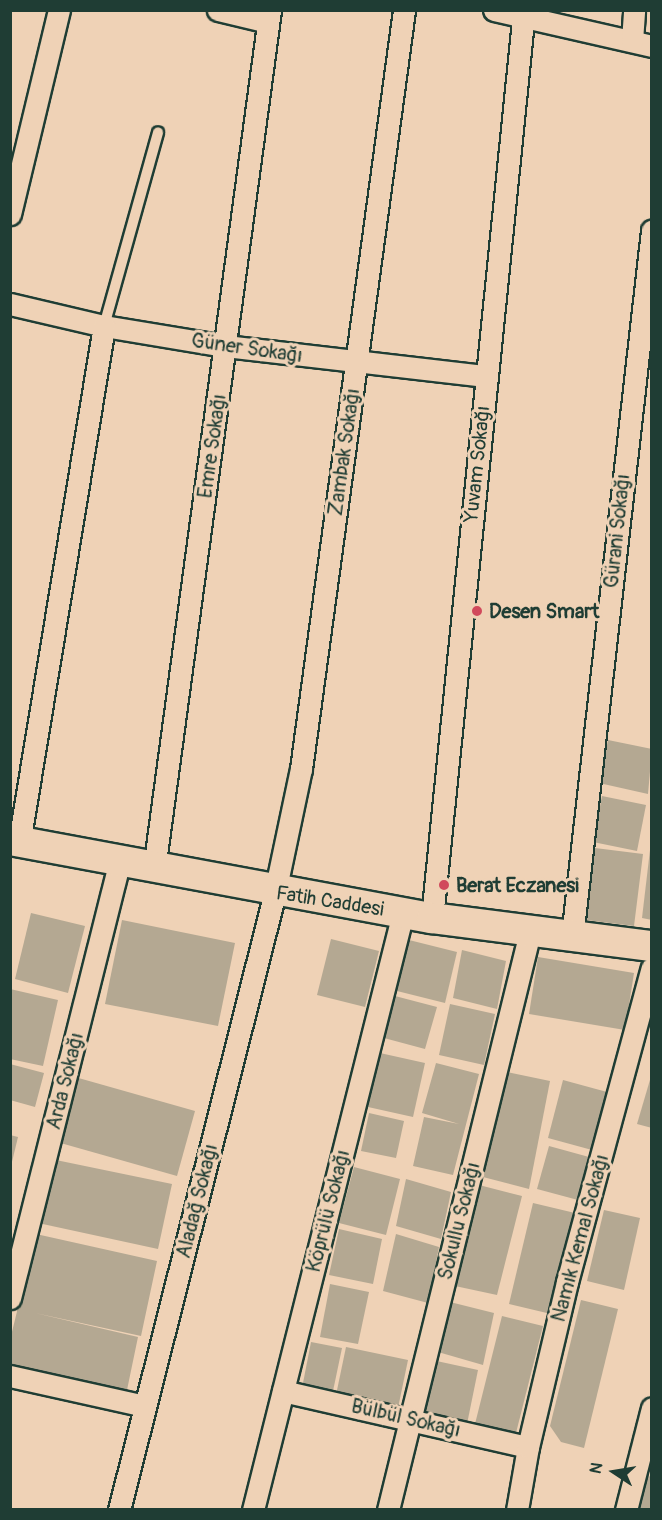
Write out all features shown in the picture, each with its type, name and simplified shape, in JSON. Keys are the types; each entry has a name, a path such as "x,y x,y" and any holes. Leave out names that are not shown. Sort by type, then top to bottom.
{"main road":[{"name":"Fatih Caddesi","path":"15,842 275,892 432,918 651,946"}],"street":[{"path":"10,214 59,10"},
{"path":"218,10 269,16"},
{"name":"Zambak Sokağı","path":"275,892 302,770 404,10"},
{"path":"494,10 524,13 642,44 634,10"},
{"name":"Yuvam Sokağı","path":"432,918 524,13"},
{"name":"Emre Sokağı","path":"154,869 269,16"},
{"name":"Gürani Sokağı","path":"572,937 649,282 651,231"},
{"name":"Güner Sokağı","path":"10,304 104,326 225,346 486,376"},
{"path":"15,842 104,326"},
{"name":"Arda Sokağı","path":"10,1298 119,863"},
{"name":"Aladağ Sokağı","path":"119,1509 275,892"},
{"name":"Köprülü Sokağı","path":"253,1509 403,913"},
{"name":"Sokullu Sokağı","path":"388,1509 530,932"},
{"name":"Namık Kemal Sokağı","path":"517,1509 528,1447 651,969"},
{"path":"10,1376 145,1406"},
{"name":"Bülbül Sokağı","path":"283,1390 528,1447"},
{"path":"626,1509 649,1433 651,1408"}],"lane":[{"path":"104,326 158,132"}],"building":[{"path":"608,740 652,749 648,794 599,783"},
{"path":"602,796 646,805 637,851 593,842"},
{"path":"595,848 643,854 634,926 586,920"},
{"path":"650,850 652,850 652,920 642,918"},
{"path":"31,913 85,926 68,993 15,979"},
{"path":"122,920 235,943 218,1026 105,1004"},
{"path":"331,939 379,951 365,1007 317,995"},
{"path":"409,940 457,952 445,1003 397,991"},
{"path":"462,950 506,961 497,1009 453,998"},
{"path":"538,957 634,973 625,1030 529,1014"},
{"path":"10,989 58,1000 43,1066 10,1059"},
{"path":"395,996 437,1007 425,1049 384,1038"},
{"path":"450,1004 495,1014 484,1065 439,1055"},
{"path":"380,1053 425,1063 413,1117 368,1107"},
{"path":"436,1063 479,1074 453,1175 413,1166 424,1117 459,1124 422,1113"},
{"path":"10,1064 44,1073 35,1107 10,1100"},
{"path":"507,1072 550,1081 529,1189 483,1177"},
{"path":"652,1073 652,1128 637,1124"},
{"path":"75,1077 195,1111 177,1176 57,1142"},
{"path":"563,1080 607,1092 592,1150 548,1138"},
{"path":"369,1113 404,1121 396,1158 361,1151"},
{"path":"10,1135 18,1137 11,1166 10,1166"},
{"path":"549,1146 589,1157 578,1200 537,1189"},
{"path":"51,1159 172,1184 158,1249 38,1223"},
{"path":"354,1167 400,1179 386,1235 339,1223"},
{"path":"406,1179 451,1192 441,1239 396,1226"},
{"path":"479,1185 522,1196 497,1295 455,1286"},
{"path":"533,1203 575,1213 551,1314 509,1304"},
{"path":"604,1210 640,1218 624,1290 587,1281"},
{"path":"339,1229 382,1239 373,1284 329,1275"},
{"path":"36,1234 157,1261 141,1336 35,1313 138,1337 127,1390 10,1367 10,1340"},
{"path":"396,1234 439,1247 428,1303 383,1291"},
{"path":"330,1284 369,1292 358,1344 320,1337"},
{"path":"581,1300 618,1309 584,1448 561,1442 550,1426"},
{"path":"450,1302 494,1313 483,1365 438,1352"},
{"path":"502,1316 543,1326 516,1433 475,1424"},
{"path":"311,1342 342,1348 333,1391 303,1383"},
{"path":"346,1347 408,1360 398,1408 336,1395"},
{"path":"432,1360 478,1370 467,1424 421,1414"},
{"path":"644,1475 652,1477 652,1510 636,1510"}],"place":[{"name":"Desen Smart","path":"477,611"},
{"name":"Berat Eczanesi","path":"444,885"}]}
